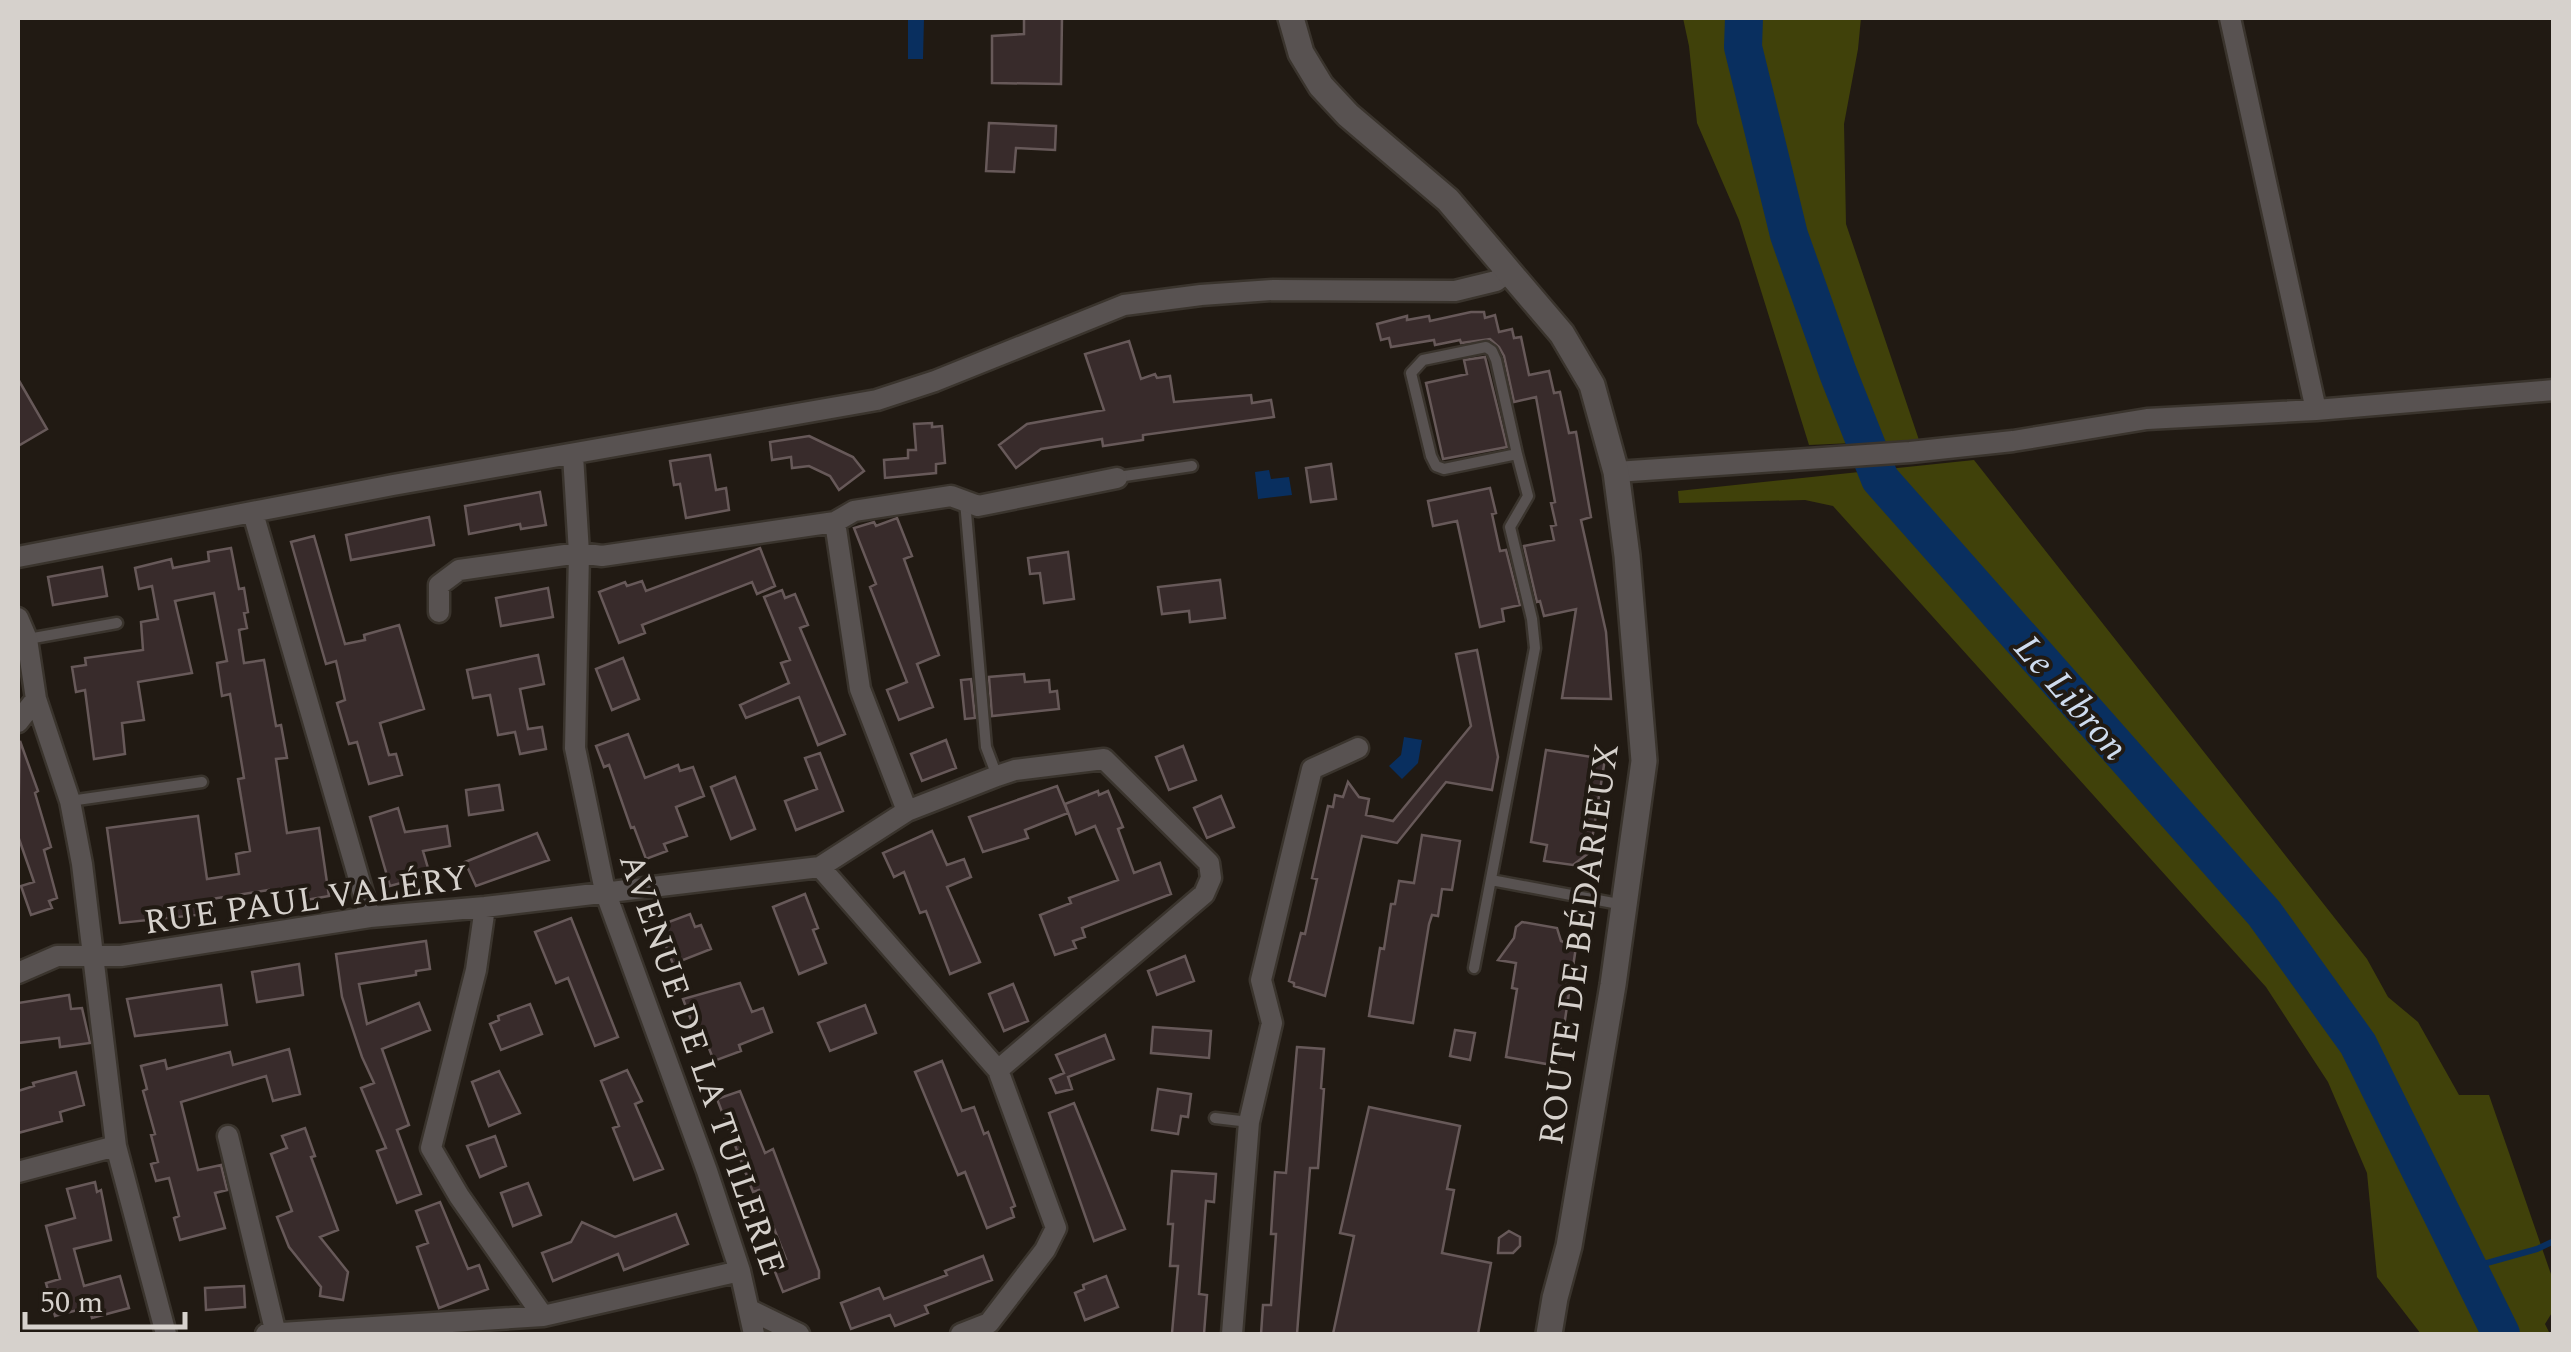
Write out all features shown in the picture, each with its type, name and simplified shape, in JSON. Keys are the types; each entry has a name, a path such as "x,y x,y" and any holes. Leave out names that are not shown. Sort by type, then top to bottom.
{"street":[{"name":"ROUTE DE BÉDARIEUX","path":"1292,18 1301,52 1321,86 1348,115 1448,200 1562,334 1592,386 1616,472 1644,760 1625,905 1568,1246 1549,1334"},
{"path":"2230,18 2316,410"},
{"path":"18,557 877,400 935,382 1124,305 1273,290 1455,290 1496,282 1508,272"},
{"path":"1616,472 1910,452 2013,441 2147,419 2316,410 2554,390"},
{"name":"AVENUE DE LA TUILERIE","path":"573,455 579,553 575,748 605,891 740,1272 754,1334"},
{"path":"439,612 438,584 459,570 579,553 602,556 835,522 854,511 951,496 978,506 1117,478"},
{"path":"252,513 370,917"},
{"path":"835,522 860,690 907,811"},
{"path":"18,618 27,639 36,699 70,801 82,864 116,1146 166,1334"},
{"path":"18,722 36,699"},
{"path":"1232,1334 1249,1122 1272,1023 1261,980 1312,768 1358,748"},
{"path":"960,1334 988,1322 1044,1250 1056,1228 998,1070 820,867 907,811 996,776 1104,759 1209,863 1211,878 1204,894 998,1070"},
{"name":"RUE PAUL VALÉRY","path":"18,973 56,956 121,956 370,917 820,867"},
{"path":"485,907 476,970 431,1148 459,1196 543,1316"},
{"path":"228,1136 276,1334"},
{"path":"18,1172 116,1146"},
{"path":"266,1334 543,1316 740,1272"},
{"path":"750,1310 799,1334"}],"lane":[{"path":"1474,968 1535,648 1510,527 1528,496 1492,350 1486,347 1446,353 1417,363 1411,372 1436,466 1444,469 1516,454"},
{"path":"1117,478 1192,466"},
{"path":"965,501 986,747 996,776"},
{"path":"27,639 117,623"},
{"path":"70,801 202,782"},
{"path":"1491,880 1625,905"},
{"path":"1215,1118 1249,1122"}],"shaded area":[{"path":"1683,18 1861,18 1844,124 1846,224 1919,440 1809,445 1739,220 1697,123"},
{"path":"1974,460 2367,959 2388,997 2418,1022 2459,1095 2489,1095 2553,1280 2553,1311 2545,1324 2550,1334 2421,1334 2377,1277 2367,1173 2328,1082 2266,987 1833,506 1805,500 1679,503 1678,491"}],"water":[{"path":"908,18 924,18 923,59 908,59"},
{"path":"1269,470 1271,479 1289,477 1292,495 1258,499 1255,472"},
{"path":"1404,737 1422,740 1418,763 1402,779 1389,766 1401,755"}],"building":[{"path":"1024,18 1062,18 1061,84 992,83 992,36 1024,34"},
{"path":"989,123 1056,126 1055,150 1016,148 1014,172 986,171"},
{"path":"1484,312 1485,318 1495,315 1499,332 1512,329 1514,338 1521,337 1529,375 1549,371 1554,393 1560,392 1569,433 1576,432 1591,517 1581,520 1606,632 1611,699 1562,698 1576,609 1544,616 1540,601 1537,602 1524,546 1554,540 1551,526 1556,525 1536,397 1514,402 1504,356 1490,339 1435,345 1434,340 1391,347 1389,338 1381,340 1377,324 1407,316 1407,320 1429,316 1430,321"},
{"path":"1129,341 1141,379 1155,374 1157,378 1170,376 1174,402 1251,395 1252,403 1271,400 1274,417 1143,435 1143,440 1103,446 1102,439 1041,449 1016,468 999,445 1027,424 1104,410 1085,354"},
{"path":"1485,357 1507,447 1443,459 1426,383 1467,374 1464,360"},
{"path":"18,379 47,429 18,446"},
{"path":"932,423 932,427 942,426 945,463 936,464 936,473 885,478 884,460 908,458 908,450 916,450 914,424"},
{"path":"809,436 853,457 864,471 839,490 830,476 809,466 792,468 791,457 772,460 770,442"},
{"path":"710,455 716,490 726,488 729,510 686,518 680,484 674,485 670,461"},
{"path":"1331,464 1336,499 1311,502 1306,468"},
{"path":"1490,488 1500,551 1506,550 1520,605 1502,609 1504,621 1480,627 1457,521 1433,526 1428,501"},
{"path":"540,492 546,525 521,529 520,524 469,534 465,506"},
{"path":"429,517 434,545 351,560 346,535"},
{"path":"897,518 912,556 904,559 939,655 917,664 933,707 899,720 887,690 907,682 870,587 876,584 854,528 874,522 876,526"},
{"path":"314,536 345,644 399,625 424,709 380,723 389,755 396,754 402,775 369,784 357,742 349,744 337,703 345,700 336,661 326,664 291,542"},
{"path":"231,548 248,612 244,613 247,628 239,630 244,663 264,660 276,726 281,725 287,758 276,759 287,833 319,828 329,896 306,900 304,889 270,895 269,890 205,900 207,914 120,923 107,828 198,816 207,879 239,874 236,854 250,851 238,779 244,778 230,694 222,696 217,663 227,661 214,593 175,601 192,673 138,682 144,720 122,723 125,754 94,759 85,690 76,692 72,667 86,665 85,658 143,650 141,622 158,619 152,586 139,589 135,568 171,559 173,568 209,561 208,552"},
{"path":"760,548 775,586 757,594 752,582 642,625 645,633 619,643 599,592 625,582 627,586 642,581 646,591"},
{"path":"1068,552 1074,599 1044,603 1040,573 1030,574 1028,558"},
{"path":"102,567 107,596 53,605 48,577"},
{"path":"1220,580 1225,618 1190,622 1189,611 1162,614 1158,587"},
{"path":"548,588 553,617 501,626 496,598"},
{"path":"782,590 785,598 795,594 808,625 800,628 845,734 818,745 799,697 746,718 740,705 789,683 781,663 790,660 764,597"},
{"path":"1477,650 1498,757 1492,790 1446,782 1397,843 1362,836 1325,996 1294,986 1289,981 1301,933 1305,934 1317,879 1312,878 1328,806 1333,807 1335,795 1343,797 1348,782 1359,797 1369,799 1366,815 1393,821 1471,726 1456,654"},
{"path":"538,655 544,684 520,689 528,729 542,727 546,749 520,754 515,732 498,735 490,695 473,698 467,670"},
{"path":"623,658 639,699 612,710 596,669"},
{"path":"1024,674 1025,682 1049,680 1050,692 1057,691 1059,709 992,716 989,677"},
{"path":"971,679 975,718 965,719 961,680"},
{"path":"628,734 645,778 678,765 680,771 693,767 704,796 676,807 687,836 664,844 667,851 646,859 609,765 604,767 596,746"},
{"path":"946,740 956,768 922,781 911,754"},
{"path":"20,741 38,791 35,793 51,847 44,850 57,898 49,901 52,908 31,915 21,886 34,882 18,836"},
{"path":"1183,746 1196,780 1169,790 1156,757"},
{"path":"1546,750 1605,759 1590,852 1573,865 1544,861 1547,845 1531,842"},
{"path":"820,753 843,811 796,830 785,801 817,789 805,758"},
{"path":"735,777 755,829 731,839 711,787"},
{"path":"499,785 503,810 469,815 466,790"},
{"path":"1057,786 1068,813 1025,830 1028,838 983,852 969,817"},
{"path":"1098,791 1099,795 1108,791 1123,827 1118,829 1134,873 1160,863 1171,894 1082,928 1085,937 1073,941 1076,948 1055,955 1040,915 1071,903 1069,898 1118,880 1095,826 1076,834 1065,804"},
{"path":"1221,796 1234,827 1207,838 1194,808"},
{"path":"398,808 405,832 447,826 450,846 423,851 430,875 390,886 370,817"},
{"path":"932,831 947,865 964,859 971,877 947,887 980,962 950,974 926,911 920,913 904,872 894,877 883,853"},
{"path":"537,833 549,860 476,886 465,862"},
{"path":"1422,835 1460,841 1452,890 1442,889 1438,916 1432,915 1429,924 1413,1023 1369,1016 1391,904 1395,904 1399,881 1414,883"},
{"path":"805,894 826,963 799,974 773,907"},
{"path":"690,914 695,927 701,925 711,949 673,964 658,926"},
{"path":"571,918 618,1037 595,1046 568,978 556,983 535,932"},
{"path":"1522,922 1557,928 1561,941 1576,947 1558,1066 1506,1057 1517,989 1512,988 1516,963 1498,960"},
{"path":"426,941 430,969 359,984 367,1024 419,1003 430,1030 382,1049 409,1125 397,1130 421,1194 397,1203 377,1151 386,1148 361,1088 374,1083 342,997 336,954"},
{"path":"1185,956 1194,981 1157,995 1148,971"},
{"path":"299,964 303,995 257,1002 252,972"},
{"path":"740,983 752,1012 763,1008 772,1032 739,1045 741,1051 714,1061 702,1031 696,1033 683,999"},
{"path":"1013,984 1028,1021 1004,1031 989,994"},
{"path":"221,985 227,1025 135,1036 127,999"},
{"path":"69,995 71,1009 82,1008 90,1043 60,1047 59,1038 18,1043 18,1003"},
{"path":"530,1004 542,1034 501,1050 490,1024 499,1020 498,1016"},
{"path":"865,1005 876,1033 830,1051 818,1023"},
{"path":"1153,1027 1211,1031 1209,1058 1151,1053"},
{"path":"1455,1030 1475,1033 1470,1060 1450,1056"},
{"path":"1105,1035 1114,1059 1068,1077 1072,1089 1056,1093 1050,1079 1064,1073 1056,1055"},
{"path":"1297,1047 1324,1049 1318,1168 1310,1168 1297,1334 1261,1334 1263,1305 1271,1305 1275,1172 1286,1173"},
{"path":"289,1049 300,1094 273,1101 266,1076 181,1102 198,1170 221,1165 227,1190 215,1193 225,1228 180,1240 174,1218 179,1216 169,1178 156,1181 151,1164 158,1162 141,1066 165,1060 167,1069 230,1052 233,1065"},
{"path":"942,1061 962,1111 974,1107 984,1134 988,1132 1015,1206 1011,1208 1014,1217 987,1228 965,1172 958,1175 915,1072"},
{"path":"627,1070 642,1101 635,1104 663,1169 634,1180 613,1128 619,1126 601,1081"},
{"path":"499,1071 520,1113 489,1126 472,1082"},
{"path":"76,1072 84,1105 60,1112 62,1121 18,1133 18,1091"},
{"path":"1158,1089 1191,1094 1188,1117 1181,1116 1178,1134 1152,1130"},
{"path":"740,1091 765,1153 773,1149 819,1271 819,1278 783,1292 772,1264 786,1259 759,1190 753,1192 717,1099"},
{"path":"1074,1103 1125,1229 1094,1241 1049,1113"},
{"path":"1369,1107 1460,1126 1447,1189 1454,1190 1442,1253 1491,1263 1478,1334 1333,1334 1354,1236 1340,1233"},
{"path":"305,1128 315,1156 311,1157 338,1230 320,1237 348,1272 343,1300 320,1296 321,1287 289,1247 277,1217 292,1211 271,1154 287,1148 282,1136"},
{"path":"495,1136 506,1166 480,1177 467,1146"},
{"path":"1172,1171 1216,1174 1214,1202 1206,1201 1199,1294 1207,1295 1204,1334 1172,1333 1178,1266 1170,1266"},
{"path":"95,1182 97,1192 101,1190 111,1240 74,1249 84,1286 120,1276 129,1308 92,1318 89,1307 55,1316 46,1283 60,1279 46,1226 75,1218 67,1189"},
{"path":"528,1183 541,1215 513,1226 501,1193"},
{"path":"440,1202 468,1269 479,1265 488,1289 439,1308 417,1247 428,1243 416,1211"},
{"path":"676,1214 688,1244 624,1270 618,1254 553,1281 542,1253 571,1242 582,1222 615,1237"},
{"path":"1509,1231 1520,1237 1520,1246 1513,1253 1498,1253 1499,1238"},
{"path":"983,1256 992,1280 925,1306 928,1313 895,1326 890,1315 851,1329 841,1303 879,1288 884,1299 947,1275 945,1271"},
{"path":"1106,1276 1118,1307 1085,1320 1075,1293 1084,1289 1083,1285"},
{"path":"244,1286 245,1307 206,1310 205,1288"}],"waterway":[{"name":"Le Libron","path":"1744,18 1743,47 1789,235 1880,479 2264,913 2358,1044 2501,1334"},
{"path":"2469,1268 2554,1241"}]}
